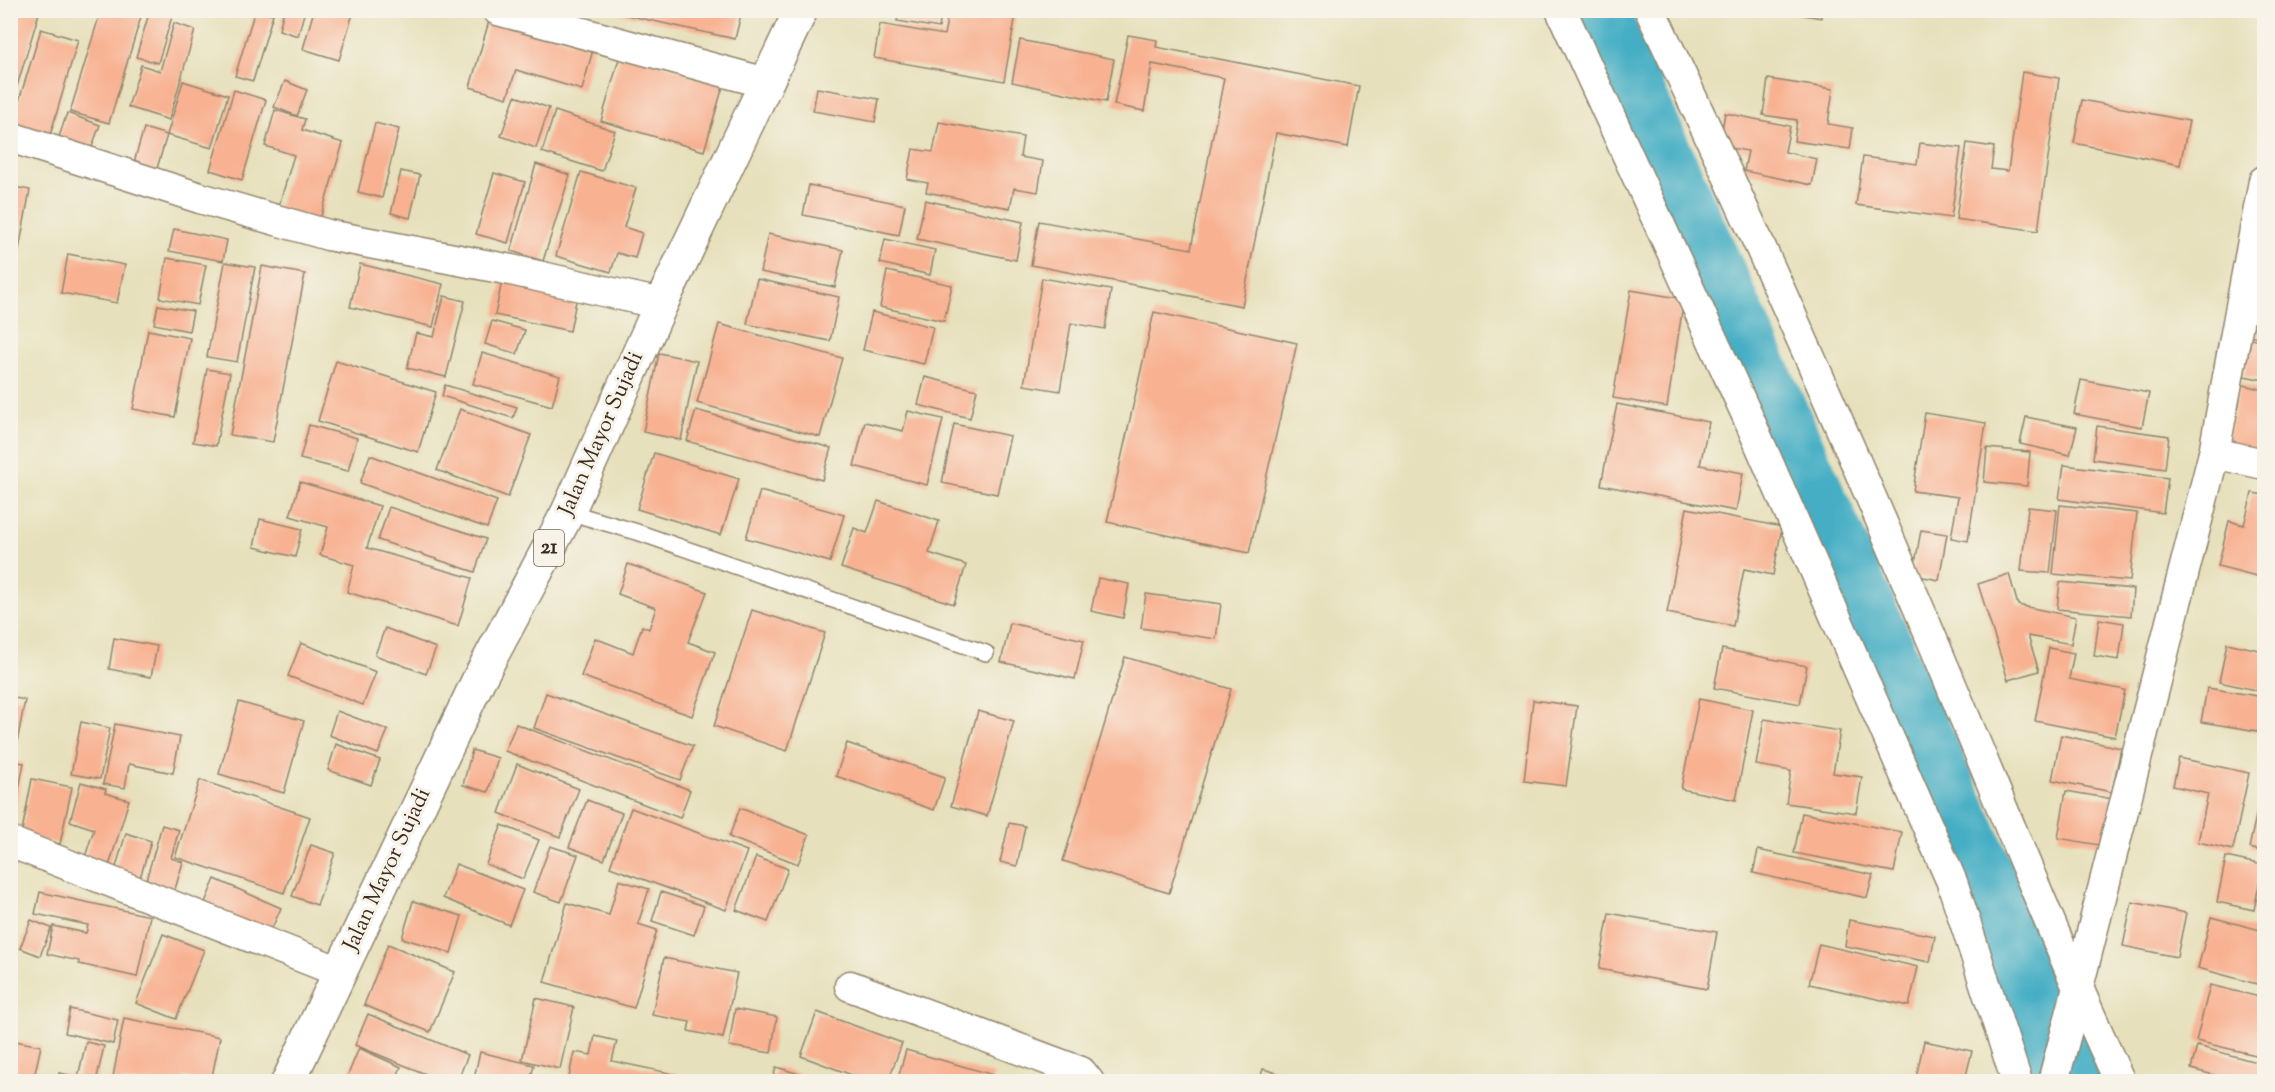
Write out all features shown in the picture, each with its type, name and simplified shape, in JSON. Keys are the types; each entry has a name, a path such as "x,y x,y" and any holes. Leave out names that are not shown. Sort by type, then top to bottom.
{"highway":[{"name":"Jalan Mayor Sujadi","path":"288,1082 478,681 568,512 661,304 801,10"}],"street":[{"path":"498,10 766,82"},
{"path":"1561,10 1747,415 1952,882 2017,1082"},
{"path":"1650,10 1724,165 1908,584 2076,998 2120,1082"},
{"path":"10,137 200,198 328,235 510,270 661,304"},
{"path":"2053,1082 2214,453 2265,182"},
{"path":"2214,453 2265,464"},
{"path":"10,842 340,972"},
{"path":"850,986 1081,1072 1089,1082"}],"lane":[{"path":"568,512 637,532 986,653"}],"building":[{"path":"10,10 40,10 11,106 10,106"},
{"path":"101,10 143,10 109,123 70,112"},
{"path":"150,10 174,10 158,63 136,57"},
{"path":"255,10 273,14 253,81 235,76"},
{"path":"284,10 305,10 298,36 279,30"},
{"path":"314,10 354,10 339,60 303,49"},
{"path":"617,10 742,10 735,39 617,13"},
{"path":"899,10 942,10 939,28 897,21"},
{"path":"949,10 995,10 1016,14 1004,81 874,58 880,24 944,35"},
{"path":"1775,10 1822,10 1821,18"},
{"path":"489,21 594,46 582,90 516,70 507,98 470,87"},
{"path":"174,23 195,30 169,120 128,107 141,65 160,71"},
{"path":"41,29 78,40 49,139 11,127"},
{"path":"1128,35 1157,40 1156,47 1359,86 1348,147 1276,133 1242,306 1031,265 1039,221 1191,249 1224,78 1152,64 1144,111 1114,105"},
{"path":"1020,40 1114,59 1106,102 1012,82"},
{"path":"621,52 724,83 704,151 601,121"},
{"path":"2022,72 2059,78 2038,231 1956,219 1967,143 1994,147 1991,169 2008,171"},
{"path":"1768,79 1833,89 1828,124 1853,128 1850,149 1794,141 1797,120 1763,115"},
{"path":"183,81 228,95 212,148 167,135"},
{"path":"285,81 307,90 297,116 274,107"},
{"path":"817,88 879,99 875,122 813,111"},
{"path":"234,90 266,100 242,180 210,170"},
{"path":"515,96 549,108 536,148 501,136"},
{"path":"2082,100 2189,121 2180,165 2074,143"},
{"path":"275,110 305,119 302,130 343,143 317,229 276,216 294,155 265,146"},
{"path":"555,111 615,131 602,171 542,152"},
{"path":"67,113 100,125 90,152 58,140"},
{"path":"1725,113 1790,126 1785,152 1817,159 1812,185 1744,171 1748,151 1719,146"},
{"path":"939,122 1023,137 1020,157 1043,161 1038,192 1014,188 1010,208 926,192 928,183 907,179 913,149 933,152"},
{"path":"375,123 399,129 382,198 358,192"},
{"path":"144,128 167,135 155,175 132,169"},
{"path":"1920,143 1961,148 1951,218 1856,205 1863,157 1917,164"},
{"path":"536,164 570,175 543,261 511,251"},
{"path":"401,171 420,175 410,218 391,213"},
{"path":"581,172 636,188 624,227 642,233 635,258 617,253 611,272 556,256"},
{"path":"494,173 525,182 508,243 476,234"},
{"path":"809,185 905,205 899,235 803,215"},
{"path":"10,186 30,190 16,266 10,265"},
{"path":"925,200 1023,222 1016,260 917,239"},
{"path":"174,229 227,240 223,261 169,251"},
{"path":"768,234 843,250 835,287 760,272"},
{"path":"885,239 935,250 930,275 880,263"},
{"path":"68,254 125,265 117,303 61,293"},
{"path":"167,258 206,265 198,305 160,298"},
{"path":"225,262 255,267 237,362 207,357"},
{"path":"360,264 443,284 433,327 350,307"},
{"path":"262,266 305,274 273,442 230,435"},
{"path":"887,271 952,285 944,321 880,307"},
{"path":"503,276 578,291 570,331 495,315"},
{"path":"1042,278 1111,290 1105,329 1071,323 1060,391 1024,385"},
{"path":"757,279 839,297 830,341 747,324"},
{"path":"1631,290 1684,299 1667,407 1613,398"},
{"path":"2256,290 2264,292 2264,338 2247,335"},
{"path":"444,296 465,301 446,377 407,368 416,333 434,337"},
{"path":"158,305 193,311 189,331 154,324"},
{"path":"872,312 933,327 924,364 863,350"},
{"path":"1154,312 1297,343 1249,553 1107,522"},
{"path":"492,321 525,330 517,354 485,344"},
{"path":"719,324 842,358 820,437 697,403"},
{"path":"148,330 190,338 175,417 133,409"},
{"path":"2251,339 2264,342 2264,380 2244,376"},
{"path":"482,353 560,376 552,406 473,384"},
{"path":"659,353 697,361 681,440 643,432"},
{"path":"336,361 436,392 418,452 318,421"},
{"path":"207,369 230,373 216,446 193,442"},
{"path":"925,377 977,390 970,418 918,405"},
{"path":"2081,380 2149,393 2142,427 2074,414"},
{"path":"2240,384 2264,390 2264,457 2226,448"},
{"path":"445,385 517,407 513,418 442,396"},
{"path":"1617,404 1709,422 1700,465 1743,473 1736,511 1601,485"},
{"path":"460,409 531,435 508,497 437,470"},
{"path":"696,410 831,448 822,480 687,441"},
{"path":"908,411 943,419 927,485 854,466 865,422 903,431"},
{"path":"1925,413 1986,423 1968,541 1951,538 1958,497 1913,491"},
{"path":"2026,417 2077,427 2070,455 2020,444"},
{"path":"954,424 1010,436 997,494 942,483"},
{"path":"309,425 357,438 348,471 300,459"},
{"path":"2097,426 2169,436 2165,469 2093,459"},
{"path":"1987,448 2030,452 2027,486 1984,482"},
{"path":"654,453 739,479 721,535 637,509"},
{"path":"370,455 497,501 487,528 360,483"},
{"path":"2064,465 2168,478 2163,513 2059,499"},
{"path":"300,482 380,506 367,548 472,578 458,626 347,592 354,565 320,555 328,527 290,516"},
{"path":"760,491 844,515 830,562 746,538"},
{"path":"2252,493 2264,495 2264,578 2218,566 2229,521 2244,525"},
{"path":"878,501 939,521 929,553 966,565 954,604 841,568 854,528 867,533"},
{"path":"2060,505 2137,513 2130,581 2053,574"},
{"path":"389,507 486,539 475,572 378,540"},
{"path":"2028,507 2057,510 2050,573 2021,571"},
{"path":"1687,508 1782,527 1773,575 1744,569 1733,626 1667,613"},
{"path":"260,519 302,529 295,557 254,547"},
{"path":"1921,530 1947,534 1939,580 1913,575"},
{"path":"628,564 707,592 688,642 715,652 692,716 581,676 595,638 633,653 642,626 649,629 656,608 618,594"},
{"path":"2009,574 2018,605 2076,617 2071,644 2028,636 2039,671 2008,680 1978,584"},
{"path":"1098,578 1129,584 1123,618 1091,611"},
{"path":"2060,582 2133,589 2131,616 2057,609"},
{"path":"1146,594 1221,604 1216,639 1141,628"},
{"path":"752,610 825,633 787,751 714,726"},
{"path":"2099,619 2124,623 2119,660 2094,656"},
{"path":"1010,623 1084,640 1075,679 1001,662"},
{"path":"385,628 436,648 426,674 375,655"},
{"path":"114,638 157,646 151,677 109,669"},
{"path":"301,643 376,672 363,705 288,676"},
{"path":"2227,643 2264,651 2264,692 2219,682"},
{"path":"2049,648 2074,653 2069,679 2125,690 2115,737 2035,721"},
{"path":"1722,649 1807,666 1800,704 1714,688"},
{"path":"1125,657 1231,689 1169,893 1063,861"},
{"path":"2207,688 2264,697 2264,732 2201,722"},
{"path":"546,693 693,746 680,780 534,728"},
{"path":"10,697 25,700 15,753 10,753"},
{"path":"1699,699 1753,710 1736,800 1681,789"},
{"path":"1533,700 1577,706 1566,786 1524,781"},
{"path":"239,702 304,721 284,793 219,774"},
{"path":"337,711 388,730 378,754 329,735"},
{"path":"978,711 1014,721 987,816 951,806"},
{"path":"1764,719 1840,731 1833,773 1862,777 1856,813 1786,803 1791,771 1756,765"},
{"path":"81,722 110,728 100,779 71,774"},
{"path":"115,724 180,737 173,773 129,764 125,788 103,784"},
{"path":"516,724 690,790 680,818 505,751"},
{"path":"2061,735 2121,748 2112,792 2052,780"},
{"path":"847,743 945,777 934,810 836,776"},
{"path":"336,744 380,760 371,785 328,770"},
{"path":"472,750 498,758 488,792 463,785"},
{"path":"2179,758 2249,773 2233,850 2198,842 2208,794 2173,786"},
{"path":"10,761 24,763 12,826 10,826"},
{"path":"517,764 579,789 560,837 499,813"},
{"path":"32,779 72,787 60,844 21,836"},
{"path":"200,780 310,817 284,893 175,857"},
{"path":"81,782 106,789 105,793 129,800 109,866 84,860 94,829 70,821"},
{"path":"2066,791 2113,799 2104,846 2058,838"},
{"path":"2260,797 2264,797 2264,852 2249,848"},
{"path":"587,800 622,813 604,860 569,847"},
{"path":"631,808 747,851 726,910 610,867"},
{"path":"740,808 809,835 798,864 729,837"},
{"path":"1802,813 1902,832 1894,872 1794,853"},
{"path":"1009,823 1025,826 1017,866 1000,862"},
{"path":"162,825 179,830 171,858 183,862 173,896 144,887"},
{"path":"502,825 539,840 523,879 486,864"},
{"path":"126,833 151,841 138,885 113,877"},
{"path":"311,845 335,853 317,905 292,896"},
{"path":"550,846 578,855 561,902 533,892"},
{"path":"1758,850 1873,875 1867,898 1753,873"},
{"path":"756,857 788,869 768,922 736,910"},
{"path":"2226,857 2263,865 2254,910 2217,902"},
{"path":"456,864 523,890 509,925 443,898"},
{"path":"215,879 281,908 269,935 203,907"},
{"path":"619,880 649,889 638,924 657,930 634,1008 544,982 567,903 609,915"},
{"path":"40,892 150,916 137,977 47,954 53,926 86,933 88,925 35,914"},
{"path":"661,892 704,906 694,935 652,921"},
{"path":"413,901 462,916 451,953 402,938"},
{"path":"2132,902 2186,913 2177,957 2123,946"},
{"path":"1609,913 1717,932 1707,989 1599,969"},
{"path":"2211,917 2264,931 2264,986 2198,968"},
{"path":"31,920 51,928 40,956 20,948"},
{"path":"1849,920 1935,936 1930,962 1845,946"},
{"path":"163,934 204,950 176,1019 136,1003"},
{"path":"388,944 455,972 430,1032 364,1005"},
{"path":"1819,944 1918,967 1909,1006 1809,984"},
{"path":"664,958 737,973 723,1038 688,1031 690,1022 652,1015"},
{"path":"2210,985 2264,998 2264,1057 2196,1041"},
{"path":"536,998 574,1007 560,1069 522,1060"},
{"path":"70,1009 118,1020 113,1044 65,1033"},
{"path":"735,1009 777,1017 771,1053 729,1046"},
{"path":"817,1012 902,1043 888,1082 850,1082 852,1075 801,1056"},
{"path":"368,1014 468,1055 457,1082 445,1082 355,1045"},
{"path":"124,1018 220,1037 211,1082 183,1077 182,1082 112,1082"},
{"path":"595,1036 617,1041 612,1061 693,1078 692,1082 568,1082 574,1052 591,1055"},
{"path":"10,1040 41,1046 33,1082 10,1082"},
{"path":"1924,1041 1972,1051 1966,1076 1987,1082 1915,1082"},
{"path":"86,1042 104,1046 96,1082 57,1082 59,1073 78,1077"},
{"path":"2197,1046 2264,1064 2264,1082 2240,1082 2191,1069"},
{"path":"359,1048 401,1067 395,1082 345,1082"},
{"path":"906,1050 994,1075 992,1082 897,1082"},
{"path":"480,1052 534,1065 530,1082 473,1082"},
{"path":"776,1067 819,1080 818,1082 772,1082"},
{"path":"1263,1069 1307,1081 1307,1082 1259,1082"}],"waterway":[{"path":"1593,10 2073,1082"}]}
